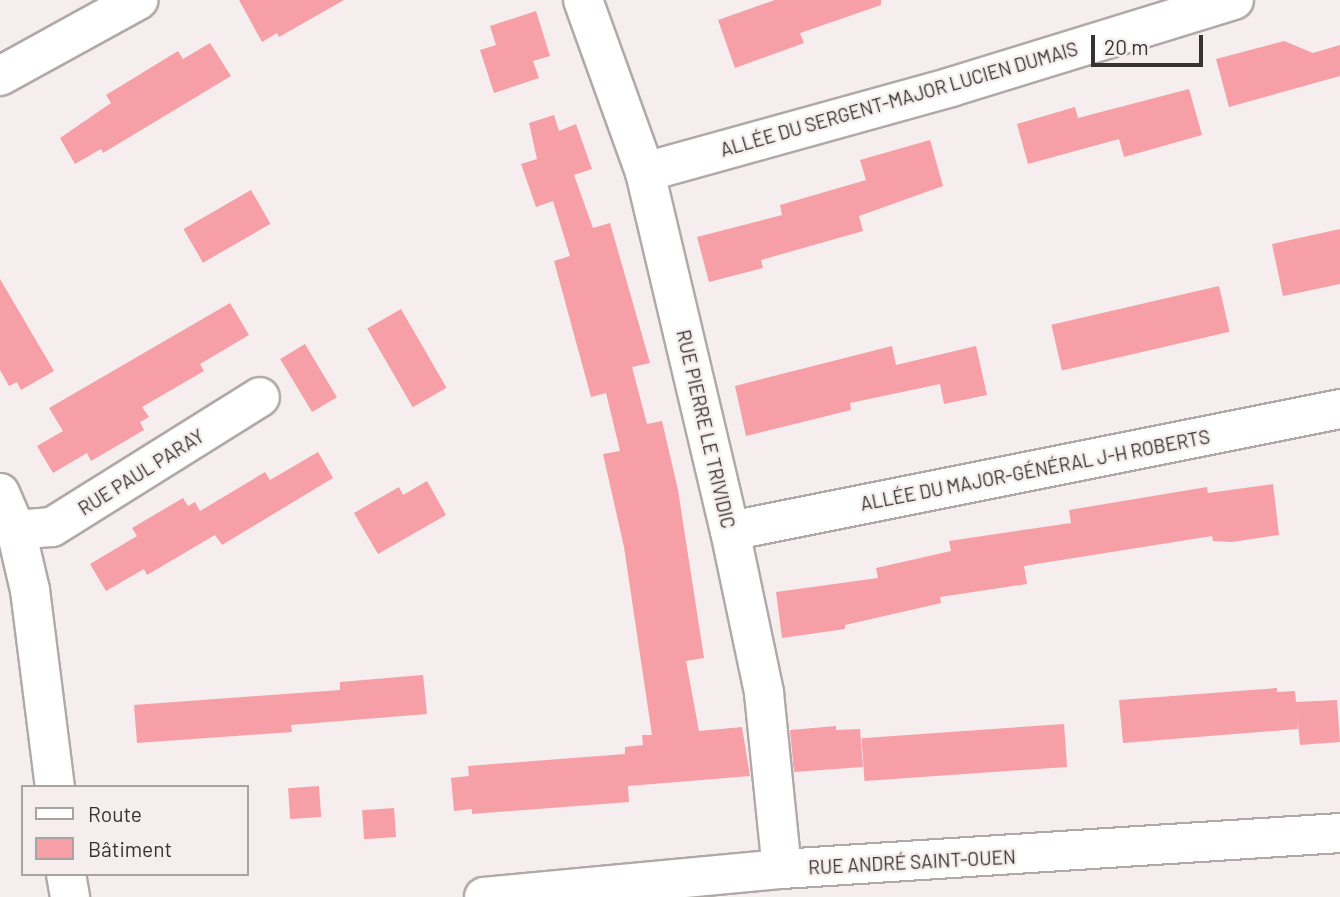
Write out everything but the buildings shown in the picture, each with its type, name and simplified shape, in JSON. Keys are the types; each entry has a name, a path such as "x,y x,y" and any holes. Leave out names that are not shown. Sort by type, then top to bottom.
{"street":[{"path":"0,76 138,0"},
{"name":"RUE PIERRE LE TRIVIDIC","path":"583,0 645,172 730,531 764,693 782,869"},
{"name":"ALLÉE DU SERGENT-MAJOR LUCIEN DUMAIS","path":"645,172 951,87 1234,0"},
{"name":"RUE PAUL PARAY","path":"16,530 52,527 260,397"},
{"name":"ALLÉE DU MAJOR-GÉNÉRAL J-H ROBERTS","path":"730,531 1340,408"},
{"path":"0,493 16,530 30,590 55,785"},
{"name":"RUE ANDRÉ SAINT-OUEN","path":"484,897 782,869 1340,833"},
{"path":"66,876 71,897"}]}
